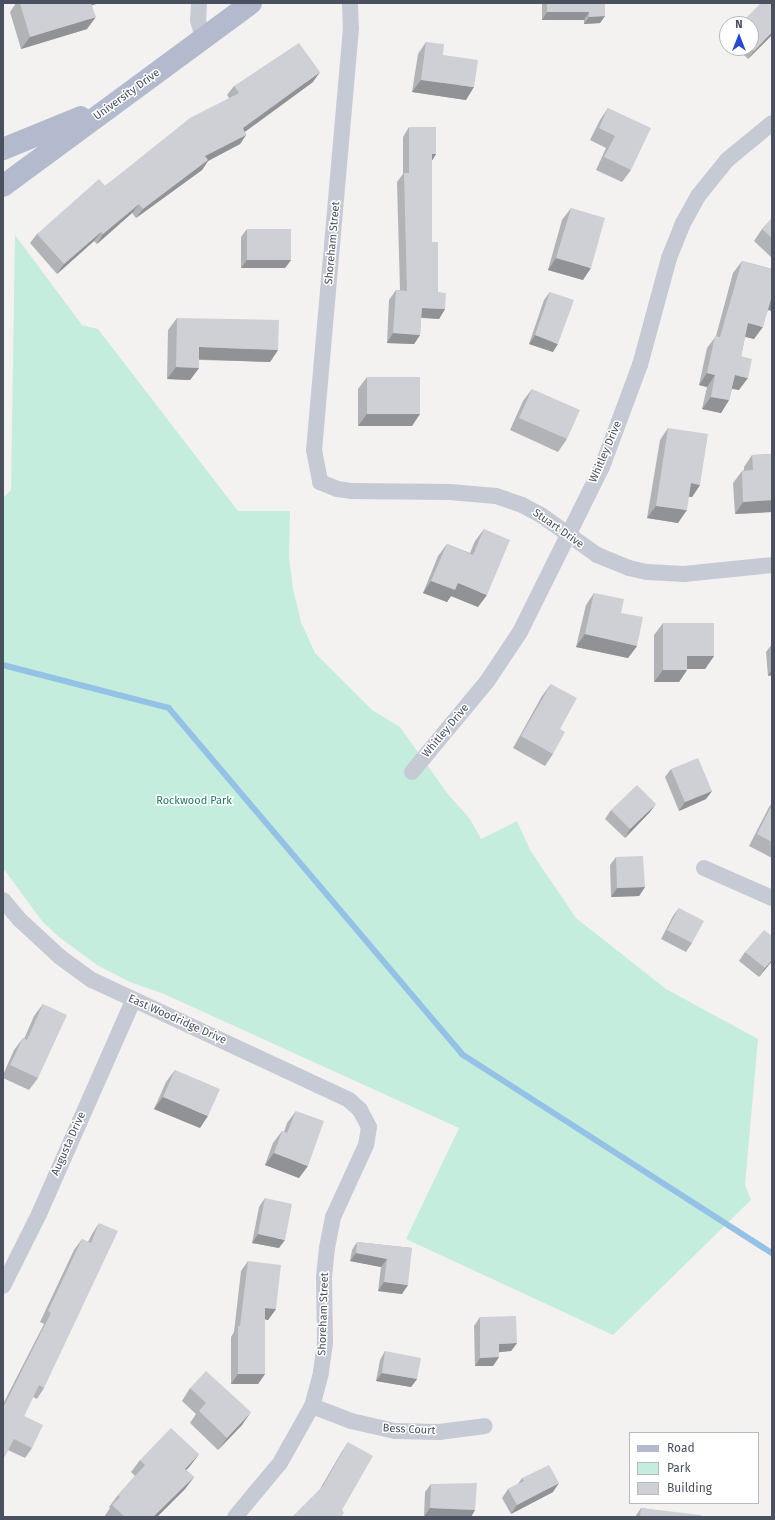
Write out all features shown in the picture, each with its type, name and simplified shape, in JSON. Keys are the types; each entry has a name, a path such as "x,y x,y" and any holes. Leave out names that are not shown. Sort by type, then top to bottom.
{"main road":[{"name":"University Drive","path":"3,186 251,3"},
{"path":"3,149 117,102"}],"street":[{"path":"199,3 198,20 203,39"},
{"name":"Shoreham Street","path":"320,482 314,450 351,28 350,3"},
{"name":"Whitley Drive","path":"412,772 488,680 520,632 602,467 622,416 642,358 669,258 682,225 698,196 727,160 772,123"},
{"name":"Stuart Drive","path":"320,482 337,489 351,491 450,492 496,496 535,512 584,547 612,562 647,572 684,574 772,565"},
{"path":"704,868 772,898"},
{"name":"East Woodridge Drive","path":"3,900 20,920 60,958 92,980 133,1001 349,1100 360,1110 365,1118"},
{"name":"Augusta Drive","path":"3,1286 38,1214 133,1001"},
{"name":"Shoreham Street","path":"235,1517 280,1463 312,1406 321,1373 325,1343 324,1278 327,1248 333,1217 366,1145 369,1127 365,1118"},
{"name":"Bess Court","path":"312,1406 351,1421 395,1432 439,1432 485,1426"}],"green space":[{"name":"Rockwood Park","path":"15,235 82,325 98,329 238,511 290,511 289,556 293,589 301,622 315,653 372,710 400,727 447,793 470,819 481,839 517,821 530,850 576,918 666,989 758,1039 745,1185 751,1200 613,1335 406,1239 459,1128 164,994 130,982 97,965 59,937 42,921 3,868 3,498 11,490"}],"building":[{"path":"20,3 91,3 96,17 30,37"},
{"path":"547,3 605,3 605,16 589,17 589,12 547,12"},
{"path":"761,3 770,3 772,5 772,32 759,46 759,16 748,16"},
{"path":"426,42 444,44 443,55 478,60 474,87 421,80"},
{"path":"299,43 320,72 243,128 246,135 205,156 208,160 143,209 139,204 103,234 101,232 64,264 37,234 99,179 105,186 190,118 239,93 234,86"},
{"path":"608,108 651,128 631,170 604,157 615,136 599,128"},
{"path":"409,127 436,127 436,154 432,154 432,242 438,242 438,292 446,293 445,309 422,308 420,335 393,333 396,290 407,291 404,173 409,173"},
{"path":"571,208 605,218 591,268 556,258"},
{"path":"772,218 772,238 762,229"},
{"path":"247,229 291,229 291,260 247,260"},
{"path":"742,261 772,269 772,296 763,327 748,323 741,356 752,359 748,378 735,375 729,400 711,397 715,375 707,373 715,336 720,337"},
{"path":"550,292 574,300 558,344 535,335"},
{"path":"177,318 279,320 278,350 199,347 199,368 176,367"},
{"path":"367,377 420,377 420,414 367,414"},
{"path":"532,389 580,410 567,439 519,418"},
{"path":"668,428 708,434 700,485 691,483 687,510 656,506"},
{"path":"772,454 772,500 743,502 742,471 753,470 752,455"},
{"path":"484,529 510,540 487,595 458,583 455,590 431,581 447,544 473,555"},
{"path":"594,593 624,599 621,613 643,617 637,646 585,634"},
{"path":"663,623 714,623 714,656 687,656 687,670 663,670"},
{"path":"551,684 577,698 560,729 565,732 553,754 521,736"},
{"path":"698,758 712,791 685,802 671,769"},
{"path":"637,785 656,804 630,829 611,810"},
{"path":"772,805 772,842 757,834"},
{"path":"643,856 645,887 617,888 616,857"},
{"path":"679,908 704,921 692,943 667,930"},
{"path":"764,930 772,936 772,960 765,968 745,952"},
{"path":"43,1004 67,1015 38,1078 10,1065 23,1038 27,1040"},
{"path":"175,1070 220,1089 208,1116 163,1097"},
{"path":"296,1111 324,1121 308,1166 274,1153 282,1131 287,1133"},
{"path":"265,1198 292,1204 285,1240 258,1234"},
{"path":"99,1223 118,1231 44,1388 39,1385 24,1416 43,1425 32,1448 14,1439 5,1456 3,1454 3,1408 51,1313 48,1311 82,1239 91,1243"},
{"path":"357,1242 412,1248 408,1285 384,1282 387,1259 356,1253"},
{"path":"248,1261 281,1265 276,1309 265,1308 265,1374 238,1374 238,1326 240,1326"},
{"path":"516,1316 517,1343 499,1344 499,1357 480,1358 480,1317"},
{"path":"385,1351 421,1358 417,1379 382,1373"},
{"path":"206,1371 251,1412 227,1438 199,1411 206,1403 190,1388"},
{"path":"171,1428 199,1454 185,1469 194,1477 153,1517 125,1517 112,1505 120,1497 118,1495 145,1465 140,1460"},
{"path":"348,1442 373,1456 342,1510 344,1513 341,1517 292,1517 323,1486"},
{"path":"549,1465 559,1483 517,1505 508,1489 524,1481 522,1478"},
{"path":"477,1483 475,1510 430,1508 431,1484"},
{"path":"641,1508 701,1515 701,1517 640,1517"}],"waterway":[{"path":"3,665 169,708 462,1054 772,1253"}]}
